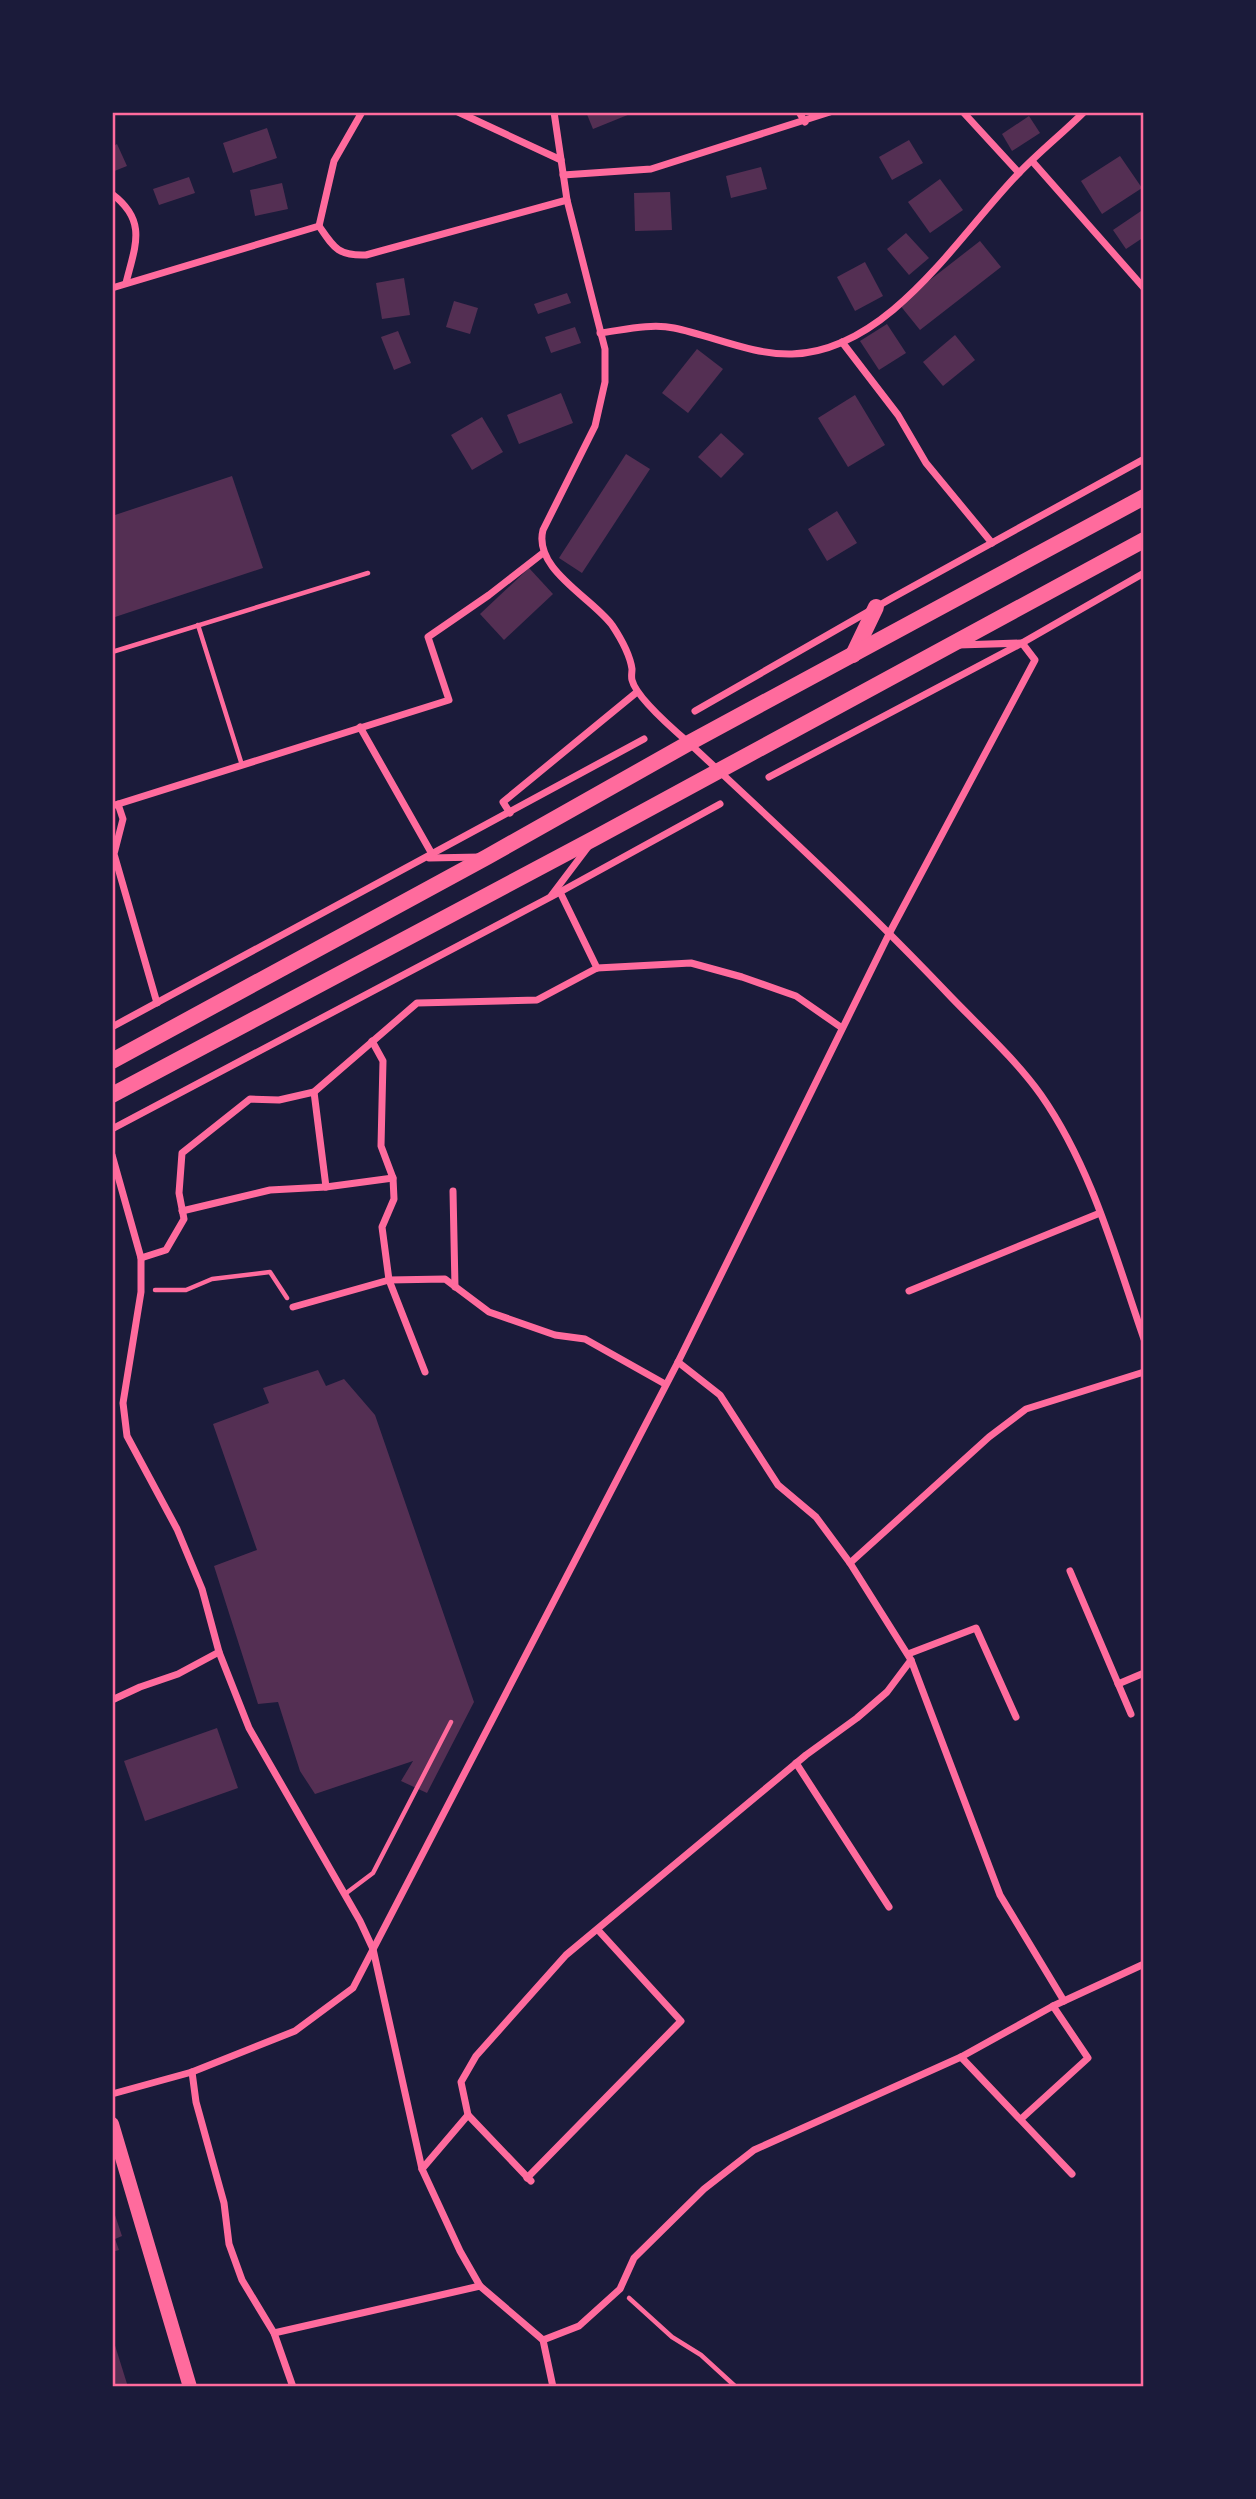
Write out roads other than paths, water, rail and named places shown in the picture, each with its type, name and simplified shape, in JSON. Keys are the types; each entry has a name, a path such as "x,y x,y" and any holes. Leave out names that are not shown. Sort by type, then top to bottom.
{"highway":[{"path":"112,1061 689,743 1144,497"},
{"path":"112,1095 953,646 1144,540"},
{"path":"853,655 876,607"}],"main road":[{"path":"112,2124 190,2387"}],"street":[{"path":"362,112 334,161 318,226 333,247 341,253 366,254 568,200"},
{"path":"458,112 561,160"},
{"path":"554,112 568,200 605,349 605,383 595,426 543,530 540,542 543,552 552,566 611,624 622,642 632,668 632,680 637,692 666,724 890,932 1041,1094 1065,1133 1088,1181 1144,1339"},
{"path":"799,112 805,122"},
{"path":"563,175 651,169 830,112"},
{"path":"963,112 1019,173"},
{"path":"600,334 671,327 772,354 808,352 842,342 871,325 921,284 1019,173 1084,112"},
{"path":"1032,161 1144,288"},
{"path":"112,194 131,210 138,233 126,284"},
{"path":"112,288 318,226"},
{"path":"842,342 898,415 926,463 992,543"},
{"path":"695,711 876,607 1144,459"},
{"path":"157,1003 114,854 123,819 115,805 449,701 429,637 489,595 543,552"},
{"path":"769,777 1022,643 1144,573"},
{"path":"953,646 1022,643"},
{"path":"112,2094 191,2072 295,2031 329,2008 352,1988 678,1362 890,932 1035,660 1022,643"},
{"path":"510,813 503,802 637,692"},
{"path":"360,727 428,856"},
{"path":"112,1027 644,739"},
{"path":"112,1129 549,898 720,804"},
{"path":"549,898 595,838"},
{"path":"428,856 486,857"},
{"path":"560,892 597,968"},
{"path":"141,1258 166,1250 184,1219 179,1193 182,1153 250,1099 279,1100 314,1092 417,1003 537,1000 597,968 691,962 796,996 842,1028"},
{"path":"372,1041 383,1061 381,1146 393,1178 394,1199 382,1227 388,1280 425,1372"},
{"path":"314,1092 326,1187"},
{"path":"112,1155 141,1258 141,1285 123,1403 127,1436 177,1529 202,1589 219,1652 249,1728 345,1894 373,1949 422,2169 460,2251 480,2286 543,2340 554,2387"},
{"path":"182,1211 270,1190 326,1187 393,1178"},
{"path":"453,1191 455,1286"},
{"path":"909,1291 1100,1213"},
{"path":"293,1307 388,1280 445,1279 489,1312 555,1335 585,1339 665,1384"},
{"path":"678,1362 720,1395 778,1485 816,1517 850,1563 910,1657 1000,1895 1064,2001"},
{"path":"850,1563 989,1437 1026,1409 1144,1372"},
{"path":"1070,1571 1131,1714"},
{"path":"598,1930 681,2021 529,2179 468,2115 461,2082 476,2056 566,1955 796,1763 857,1718 887,1692 910,1657 976,1628 1016,1717"},
{"path":"112,1700 178,1674 219,1652"},
{"path":"1118,1684 1144,1673"},
{"path":"796,1763 889,1907"},
{"path":"543,2340 579,2326 620,2289 635,2258 704,2189 754,2150 961,2057 1053,2006 1144,1964"},
{"path":"1021,2119 1088,2058 1053,2006"},
{"path":"961,2057 1072,2174"},
{"path":"191,2072 199,2113 224,2203 229,2244 242,2280 274,2333 293,2387"},
{"path":"422,2169 468,2115"},
{"path":"274,2333 480,2286"}],"lane":[{"path":"112,652 368,573"},
{"path":"198,625 242,765"},
{"path":"345,1894 373,1873 451,1722"}]}
